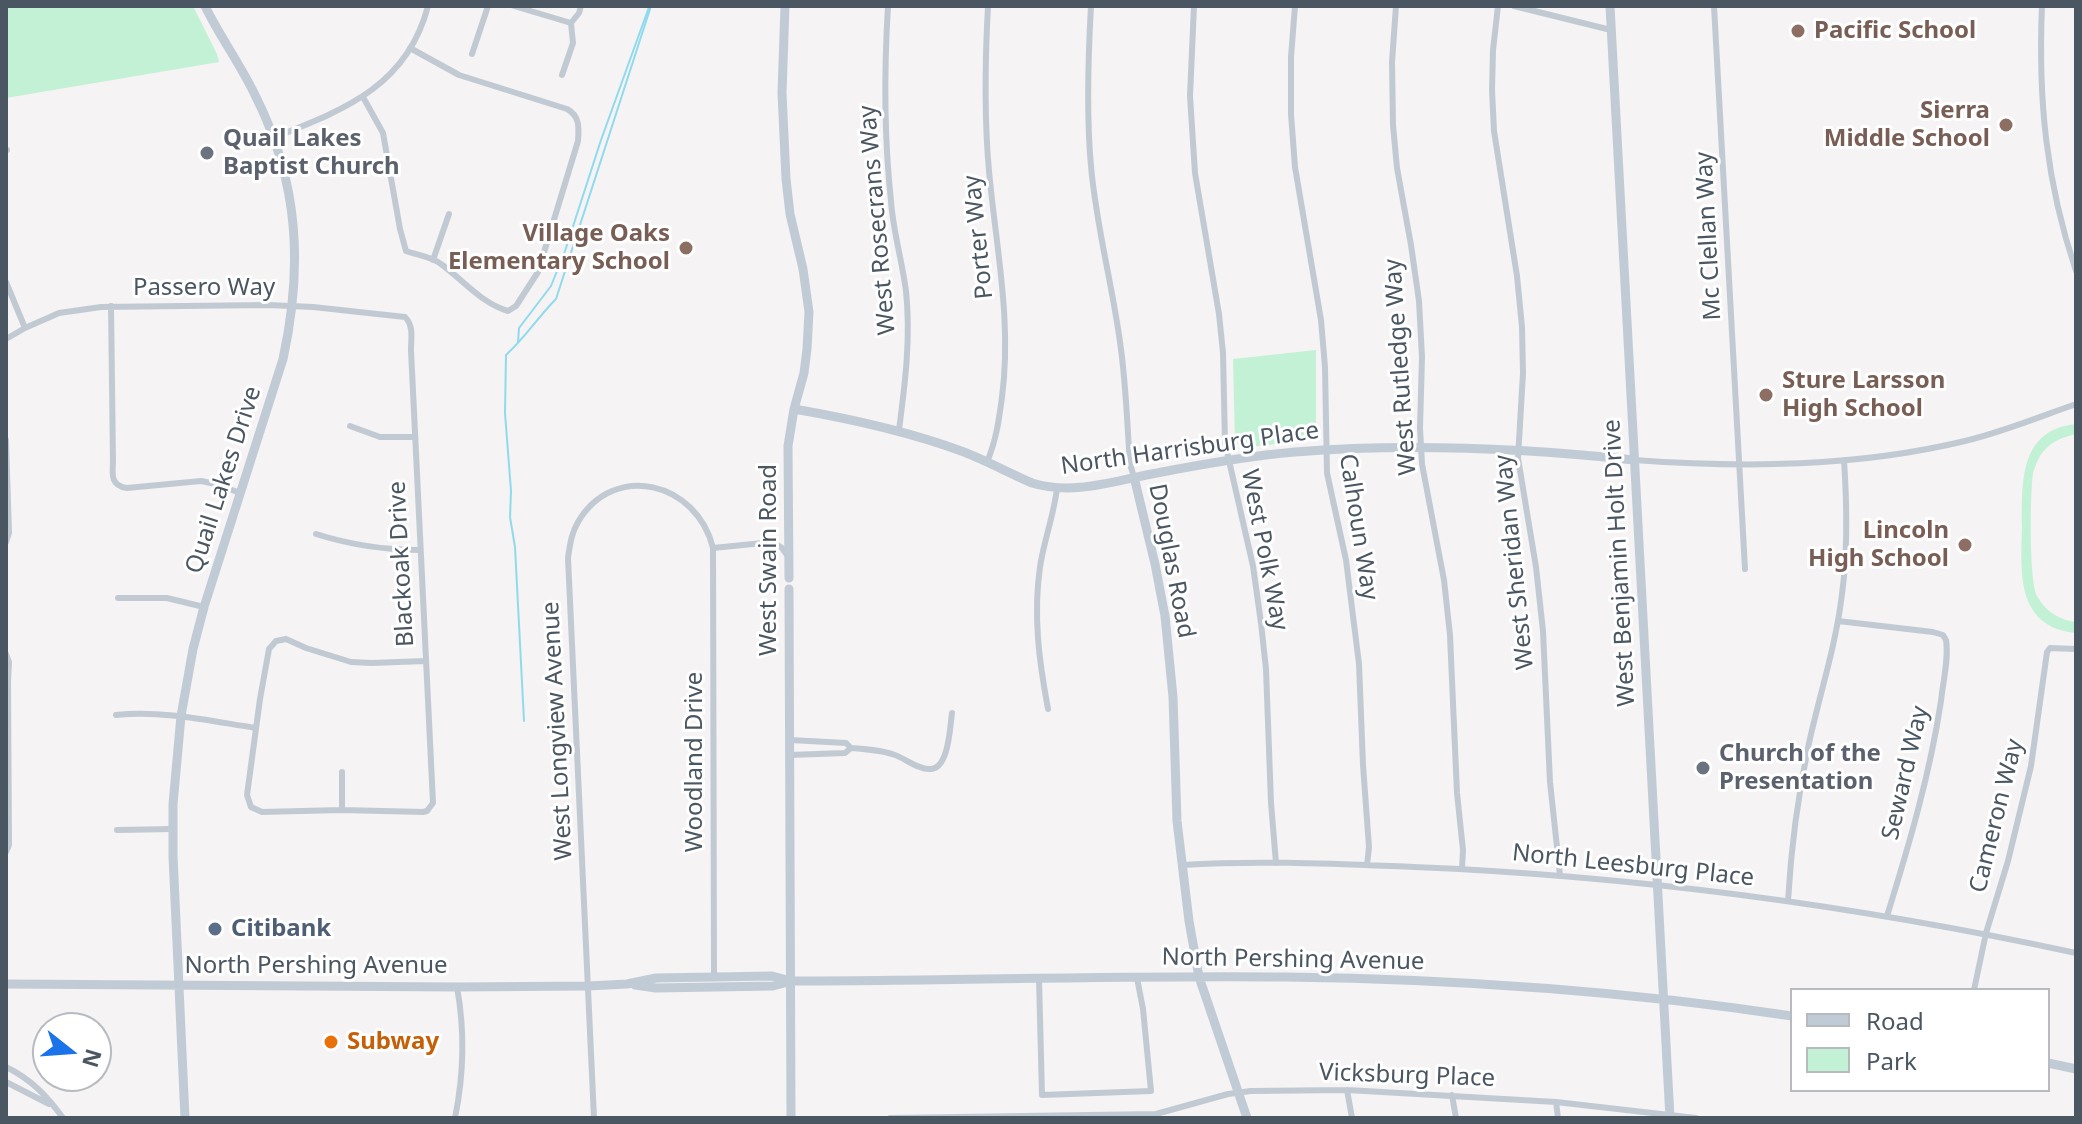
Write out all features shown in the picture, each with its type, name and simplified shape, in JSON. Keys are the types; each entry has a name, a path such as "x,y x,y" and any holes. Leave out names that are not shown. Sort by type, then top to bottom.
{"main road":[{"name":"Quail Lakes Drive","path":"185,1118 173,829 181,716 204,607 283,359 293,307 296,268 293,220 281,161 257,98 205,6"},
{"name":"West Swain Road","path":"785,6 782,93 786,179 809,312 804,373 788,446 791,1118"},
{"name":"West Benjamin Holt Drive","path":"1610,6 1670,1116"},
{"name":"North Harrisburg Place","path":"794,409 899,430 967,453 1032,483 1070,489 1229,461 1326,450 1421,446 1519,449 1634,460"},
{"name":"Douglas Road","path":"1134,477 1165,616 1171,668 1177,821 1189,921 1199,977 1247,1118"},
{"name":"North Pershing Avenue","path":"6,984 588,986 627,984 656,978 714,976 772,976 791,981"},
{"name":"North Pershing Avenue","path":"627,984 656,988 773,986 791,981 1199,977 1413,980 1664,999 1790,1016"},
{"path":"2050,1063 2076,1069"}],"street":[{"path":"273,138 327,117 363,97 388,77 410,48 428,6"},
{"path":"472,54 488,6"},
{"path":"514,6 571,23"},
{"path":"562,75 573,43 571,23 581,6"},
{"name":"West Rosecrans Way","path":"888,6 886,147 891,205 906,293 908,332 907,373 899,430"},
{"name":"Porter Way","path":"987,462 995,445 1006,348 1005,302 986,124 988,6"},
{"name":"Douglas Road","path":"1091,6 1088,73 1091,166 1102,248 1120,340 1130,464 1134,477"},
{"name":"West Polk Way","path":"1194,6 1191,132 1200,212 1219,314 1224,369 1225,443 1253,566 1261,623 1267,680 1276,863"},
{"name":"Calhoun Way","path":"1295,6 1291,114 1297,181 1321,320 1327,473 1346,560 1359,664 1369,847 1367,865"},
{"name":"West Rutledge Way","path":"1396,6 1392,62 1393,125 1419,301 1422,464 1444,580 1450,635 1462,869"},
{"name":"West Sheridan Way","path":"1498,6 1492,104 1522,327 1520,478 1536,567 1543,631 1550,782 1560,875"},
{"path":"1514,6 1611,30"},
{"name":"Mc Clellan Way","path":"1714,6 1745,569"},
{"path":"2042,6 2040,73 2044,134 2064,234 2076,271"},
{"path":"363,97 383,133 406,251 438,261 497,308 508,311 516,306 538,272 578,141 578,121 567,109 459,75 410,48"},
{"path":"341,172 389,164"},
{"path":"433,260 449,214"},
{"path":"6,282 25,328"},
{"path":"111,306 112,476 115,483 127,488 201,481 240,493"},
{"name":"Passero Way","path":"6,339 46,318 71,310 111,306 293,307 401,316 408,320"},
{"name":"Blackoak Drive","path":"342,810 423,812 433,803 411,328 408,320"},
{"name":"North Harrisburg Place","path":"1634,460 1739,465 1844,460 1967,441 2076,404"},
{"path":"350,426 380,437 415,437"},
{"path":"6,440 9,533 6,542"},
{"path":"1788,901 1797,806 1838,621 1846,554 1844,460"},
{"name":"West Longview Avenue","path":"594,1118 568,558 570,540 584,513 599,500 621,489 643,486 665,490 682,499 693,509 709,534 713,548"},
{"path":"1048,709 1037,640 1036,608 1040,567 1057,488"},
{"path":"316,534 359,546 420,550"},
{"path":"713,548 773,542 782,548 789,559"},
{"name":"Woodland Drive","path":"713,548 714,976"},
{"path":"118,598 167,598 204,607"},
{"name":"Seward Way","path":"1838,621 1933,632 1944,637 1947,645 1937,725 1922,797 1887,916"},
{"path":"342,772 342,810 262,812 251,807 247,795 269,649 276,641 286,639 351,662 425,661"},
{"name":"Cameron Way","path":"1974,988 1986,933 2025,792 2048,650 2076,649"},
{"path":"6,654 9,662 9,845 6,852"},
{"path":"790,755 845,753 851,748 876,750 929,770 936,768 946,755 952,713"},
{"path":"116,715 181,716 256,728"},
{"path":"790,740 841,742 849,744 851,748"},
{"path":"117,830 173,829"},
{"name":"North Leesburg Place","path":"1183,865 1367,865 1560,875 1656,884 1887,916 2076,953"},
{"path":"1039,979 1042,1095 1151,1091 1137,978"},
{"path":"455,1118 463,1052 457,987"},
{"path":"6,1067 41,1089 63,1118"},
{"path":"6,1082 52,1105"},
{"path":"1347,1090 1352,1118"},
{"name":"Vicksburg Place","path":"890,1118 1165,1112 1239,1092 1347,1090 1556,1102 1696,1118"},
{"path":"1452,1095 1456,1118"},
{"path":"1556,1102 1558,1118"}],"green space":[{"path":"6,6 193,6 219,62 6,98"},
{"path":"1316,350 1316,436 1311,440 1241,448 1235,442 1233,359"},
{"path":"2076,424 2076,434 2051,444 2043,451 2033,473 2031,556 2037,596 2053,614 2076,622 2076,633 2056,629 2042,620 2032,608 2026,594 2021,561 2022,492 2028,461 2034,447 2044,436 2057,428"}],"waterway":[{"path":"524,721 515,547 510,517 505,413 506,355 556,299 651,6"},
{"path":"518,342 519,328 551,286 565,251 649,7"}],"place":[{"name":"Pacific School","path":"1798,31"},
{"name":"Sierra Middle School","path":"2006,125"},
{"name":"Quail Lakes Baptist Church","path":"207,153"},
{"name":"Village Oaks Elementary School","path":"686,248"},
{"name":"Sture Larsson High School","path":"1766,395"},
{"name":"Lincoln High School","path":"1965,545"},
{"name":"Church of the Presentation","path":"1703,768"},
{"name":"Citibank","path":"215,929"},
{"name":"Subway","path":"331,1042"}]}
